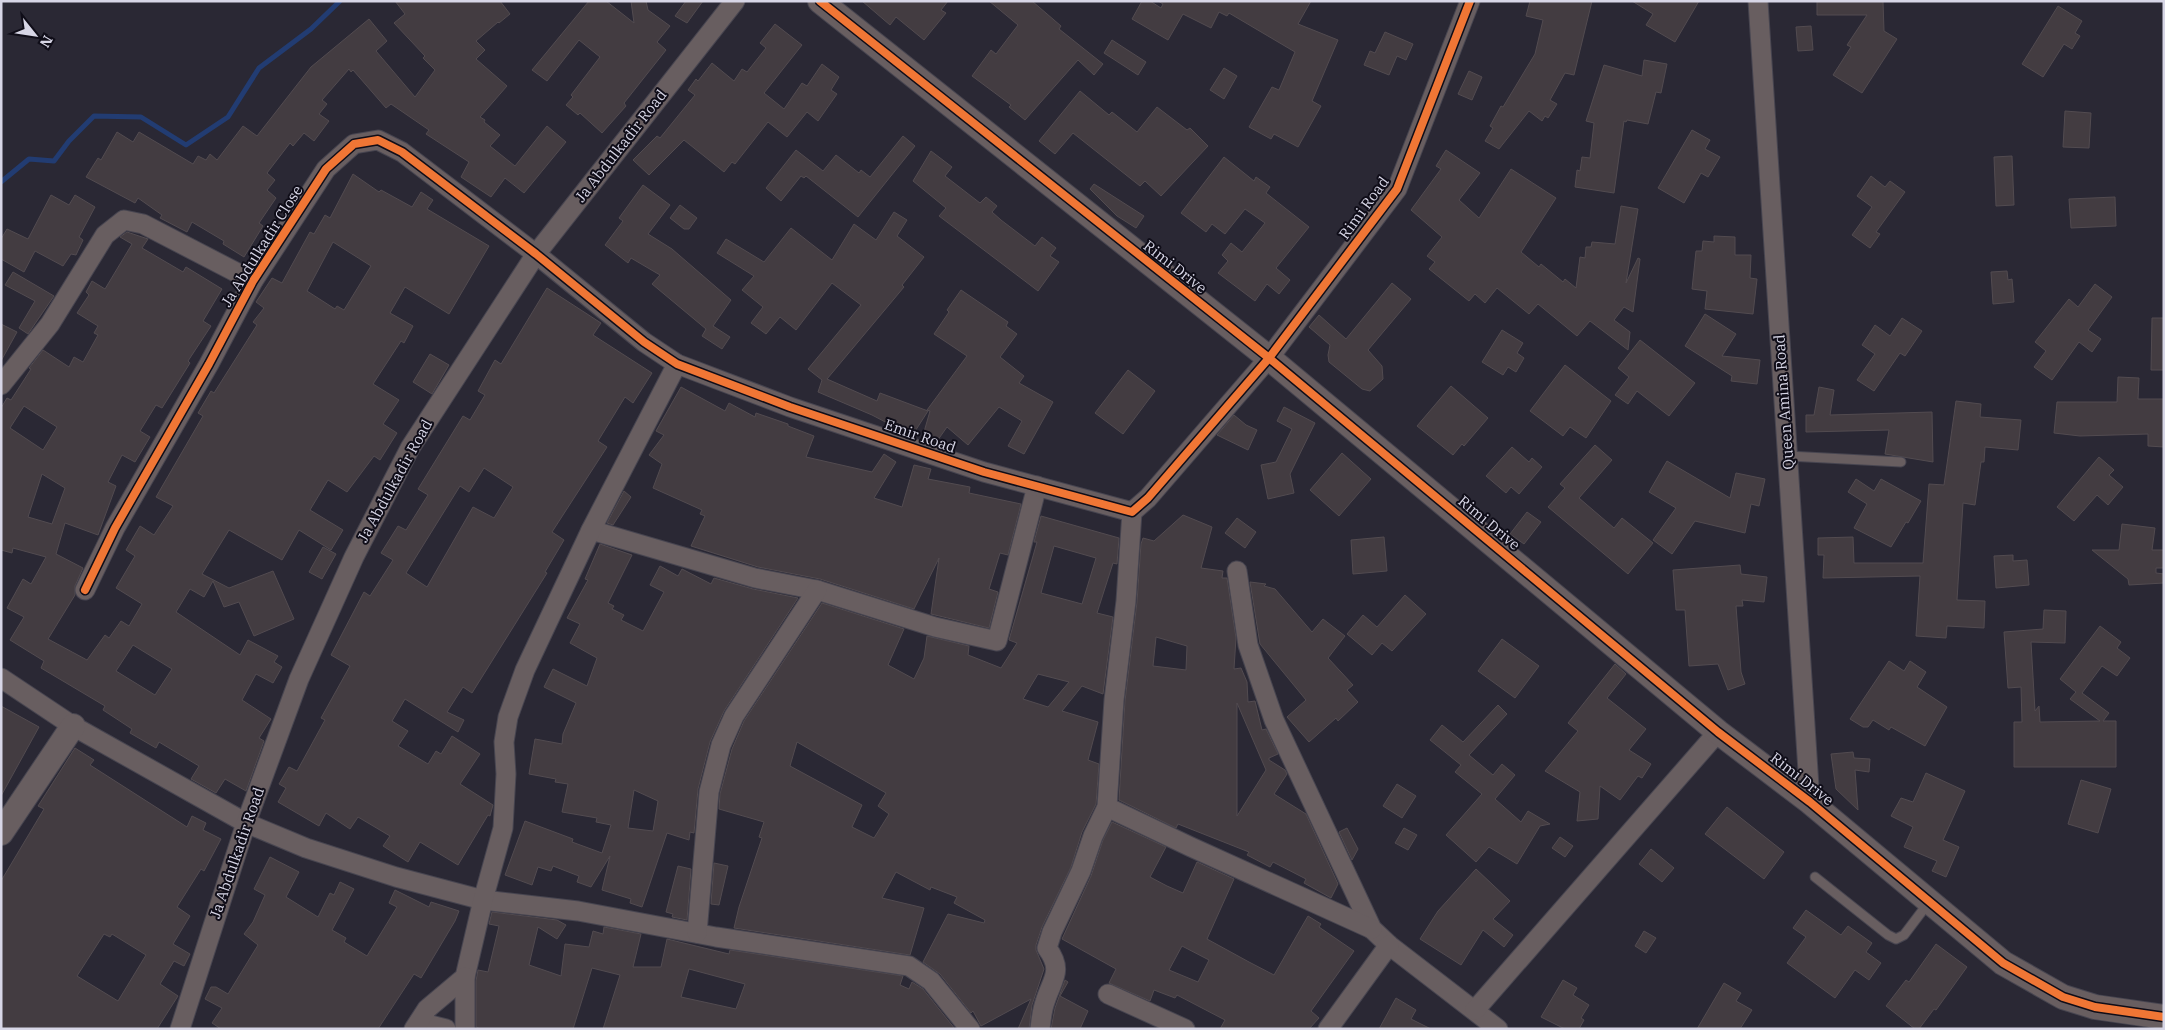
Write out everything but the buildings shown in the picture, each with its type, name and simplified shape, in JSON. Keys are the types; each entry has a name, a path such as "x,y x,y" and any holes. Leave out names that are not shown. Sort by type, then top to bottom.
{"street":[{"name":"Ja Abdulkadir Road","path":"180,1029 246,823 299,679 354,557 410,448 536,254 735,1"},
{"name":"Rimi Drive","path":"820,1 1268,358 1718,732 1810,802 2003,963 2063,997 2095,1007 2164,1017"},
{"name":"Rimi Road","path":"1268,358 1397,189 1470,1"},
{"name":"Queen Amina Road","path":"1758,1 1810,802"},
{"name":"Ja Abdulkadir Close","path":"85,590 115,528 209,364 253,281 326,169 354,144 378,140 402,152 536,254"},
{"path":"1,385 50,324 105,235 124,220 143,224 253,281"},
{"name":"Emir Road","path":"536,254 644,342 677,364 790,407 984,472 1132,512"},
{"path":"1040,1029 1044,1002 1057,974 1054,957 1047,948 1052,932 1081,871 1093,836 1107,807 1114,700 1126,601 1132,512 1148,498 1268,358"},
{"path":"465,1029 465,977 483,900 503,828 506,774 504,742 508,717 525,670 591,530 677,364"},
{"path":"591,530 755,578 817,590 935,627 997,641 1037,486"},
{"path":"1237,571 1248,645 1274,720 1372,929"},
{"path":"697,934 709,792 721,745 734,716 817,590"},
{"path":"1,678 73,726 246,823 306,848 396,877 483,900 578,911 697,934 909,966 931,981 970,1029"},
{"path":"1,833 73,726"},
{"path":"1475,1010 1718,732"},
{"path":"1107,807 1372,929 1389,945 1498,1029"},
{"path":"1328,1029 1389,945"},
{"path":"446,1029 416,1025 427,1009 465,977"},
{"path":"1108,994 1185,1029"}],"lane":[{"path":"1788,456 1900,462"},
{"path":"1815,877 1888,935 1896,939 1904,935 1929,902"}],"waterway":[{"path":"1,182 29,159 54,161 69,141 94,116 141,117 186,145 228,117 259,68 311,29 340,1"}],"cycle path":[{"path":"820,1 1269,358 1718,732 1810,802 2003,963 2063,997 2095,1007 2164,1017"},
{"path":"85,590 115,528 209,364 253,281 326,169 354,144 378,140 402,152 536,254 644,342 677,364 790,407 984,472 1132,512 1148,498 1269,358 1397,189 1470,1"}]}
